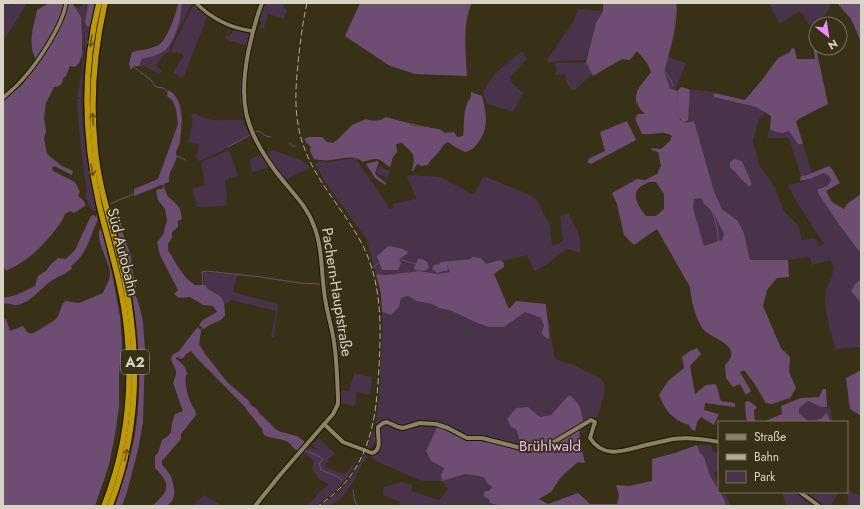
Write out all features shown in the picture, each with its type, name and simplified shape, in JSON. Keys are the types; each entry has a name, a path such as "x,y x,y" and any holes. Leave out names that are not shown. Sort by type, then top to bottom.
{"highway":[{"name":"Süd Autobahn","path":"99,3 87,72 86,106 89,148 99,204 123,299 129,360 129,392 122,444 116,472 104,506"},
{"name":"Süd Autobahn","path":"105,3 93,70 92,107 95,148 104,199 128,298 133,329 135,359 135,393 128,445 122,473 110,506"}],"main road":[{"name":"Pachern-Hauptstraße","path":"255,506 332,414 336,407 338,397 335,354 315,228 307,211 273,169 253,135 247,120 243,85 252,31 262,3"},
{"path":"324,424 343,442 372,453 376,452 378,449 378,427 387,422 403,428 420,423 436,424 448,428 467,438 482,438 529,450 547,446 591,420 595,422 590,438 600,448 614,452 627,451 648,444 674,439 693,438 718,442"},
{"path":"801,493 819,506"}],"street":[{"path":"3,98 20,82 34,64 61,23 65,13 66,3"},
{"path":"196,3 206,13 221,22 235,28 252,31"}],"green space":[{"path":"3,3 12,5 15,3 27,3 3,42"},
{"path":"49,3 73,4 81,17 82,54 79,63 75,67 70,66 61,85 54,87 46,103 44,118 46,130 44,139 47,154 62,166 73,171 72,175 54,166 52,168 53,171 75,182 80,192 78,196 86,205 74,213 70,211 65,214 55,231 38,250 25,260 6,271 3,266 3,99 22,85 37,62 32,49 34,24 37,10"},
{"path":"84,3 87,3 85,21 83,25 83,58 80,60 82,54 81,17 75,7 79,8"},
{"path":"88,3 96,3 91,25 88,27 85,23"},
{"path":"178,3 182,3 181,16 170,45 161,53 142,59 139,66 134,66 131,70 129,64 132,52 154,47 160,44 166,37"},
{"path":"182,3 192,3 170,47 170,51 163,56 156,65 162,71 159,74 144,66 139,66 142,59 162,53 182,13"},
{"path":"264,3 285,3 283,8 287,9 284,19 268,14 264,28 260,28 260,25 262,25 263,22 259,21 259,16"},
{"path":"360,3 472,3 467,19 466,29 467,76 415,74 390,66 345,36"},
{"path":"603,3 676,3 673,36 664,71 670,88 677,91 680,120 684,123 694,121 714,191 722,209 738,221 744,233 750,260 788,260 789,277 777,278 767,290 763,306 781,348 790,357 789,372 796,388 790,398 772,404 766,403 744,370 740,372 751,391 746,395 740,384 733,387 726,378 725,365 730,358 731,352 729,347 702,328 697,318 691,298 690,287 657,229 634,245 624,235 617,204 612,193 637,179 645,180 657,174 661,166 658,152 651,150 652,148 661,149 670,141 672,136 665,133 642,134 635,119 638,114 645,114 637,103 636,97 639,88 651,72 647,63 637,51 630,60 622,59 593,76 586,62 596,23 603,11","holes":["649,182 656,182 664,194 664,209 656,216 646,216 639,206 636,198 637,191 641,186","701,198 704,204 713,212 724,234 722,240 704,246 693,208 694,199"]},
{"path":"769,3 831,3 828,12 824,16 808,16 808,23 800,11 779,24"},
{"path":"837,3 861,3 861,42 851,19"},
{"path":"194,4 208,15 183,78 173,73 183,58 183,54 171,52 172,47"},
{"path":"578,9 603,11 596,23 586,60 548,63 547,60 573,22"},
{"path":"85,23 89,26 91,25 85,55 82,116 88,164 97,210 94,211 91,209 85,196 87,192 77,106 77,99 81,98 77,97 85,51"},
{"path":"228,27 230,30 227,36 229,37 234,30 245,31 250,35 242,84 245,115 243,117 240,99 240,84 247,46 225,39"},
{"path":"794,48 797,59 815,59 815,56 818,56 828,104 796,121 803,144 798,144 789,131 779,133 770,129 771,116 756,107 714,97 714,93 745,100 778,58 790,52 791,49"},
{"path":"522,51 527,59 510,77 512,83 523,93 513,112 487,104 483,94 486,87 499,70"},
{"path":"667,57 686,63 675,90 670,88 664,71"},
{"path":"586,62 592,74 575,90 571,90 566,81 565,74 556,75 555,73 557,69 556,63"},
{"path":"689,89 708,91 714,93 714,97 756,107 766,113 759,119 753,141 759,165 775,187 784,211 798,225 802,240 815,238 819,247 824,244 796,201 788,185 805,181 824,173 829,176 831,180 824,188 838,223 861,254 861,279 855,284 851,291 861,303 861,347 836,349 828,323 825,303 825,296 833,269 830,260 812,265 810,257 786,260 750,260 744,233 738,221 722,209 714,191 694,121 687,122 690,94","holes":["742,161 752,184 749,186 734,172"]},
{"path":"168,90 177,99 180,106 182,120 180,142 176,152 177,156 175,162 169,175 169,182 134,196 134,189 158,179 178,124 176,109 173,101 167,96"},
{"path":"471,92 482,96 486,119 483,135 478,142 472,149 465,152 448,142 428,165 422,166 417,164 413,171 413,154 402,143 396,144 397,152 393,157 390,167 378,159 363,162 355,158 327,160 314,159 310,151 311,147 304,139 309,137 322,137 327,142 333,143 352,125 366,119 376,121 386,117 415,126 439,129 445,133 454,132 457,137 463,136 465,111 471,97"},
{"path":"195,113 206,119 212,120 244,120 245,126 250,135 214,155 199,161 196,158 199,144 188,143 193,120 191,116"},
{"path":"627,121 636,140 591,164 587,162 590,158 605,151 600,132"},
{"path":"770,129 779,133 789,131 798,144 803,144 812,173 801,176 789,138 767,138"},
{"path":"229,150 238,176 225,180 227,198 226,206 197,207 192,189 205,185 201,162"},
{"path":"273,150 303,161 310,168 285,180 274,168 265,154"},
{"path":"261,154 270,167 252,172 249,160"},
{"path":"356,159 386,202 388,209 393,208 392,204 416,199 407,177 409,175 441,177 472,194 475,193 484,176 536,199 550,225 552,246 563,241 560,216 568,213 579,235 581,253 567,249 546,265 534,271 527,255 466,270 438,274 419,271 386,275 376,274 366,238 326,184 315,164 319,161 329,162"},
{"path":"734,159 742,161 752,184 749,187 730,167 730,162"},
{"path":"377,161 379,162 375,173 386,183 385,185 375,178 366,164"},
{"path":"379,166 390,171 387,178 376,173"},
{"path":"829,166 840,183 826,191 832,202 844,209 848,203 861,194 861,254 818,193 818,189 829,184 831,180 829,176 824,173 810,179 800,181 801,176"},
{"path":"165,188 166,194 179,208 182,219 178,221 178,227 172,232 172,238 168,244 168,250 187,279 195,285 205,285 208,289 221,297 224,303 225,316 204,329 199,325 203,320 217,312 213,306 203,305 190,297 179,298 174,294 178,290 160,255 157,242 163,235 167,220 165,209 158,200 156,190"},
{"path":"701,198 704,204 713,212 724,234 722,240 704,246 693,208 694,199"},
{"path":"115,214 120,216 122,231 131,256 131,265 136,287 135,294 143,322 145,350 143,422 138,450 122,506 115,506 122,486 136,427 139,369 137,330 132,292 125,259 113,217"},
{"path":"94,215 98,219 84,251 71,266 72,269 51,281 32,298 23,303 18,305 7,303 3,304 3,298 16,295 35,286 38,276 46,271 58,258 66,259 75,250 91,216"},
{"path":"100,229 102,231 112,273 120,317 122,345 119,374 119,406 116,429 109,465 95,506 3,506 3,318 6,319 10,331 23,326 27,332 32,334 55,320 63,303 66,301 79,303 103,293 109,280 110,272 99,239"},
{"path":"472,257 481,258 486,264 500,260 504,263 504,267 494,274 509,309 516,301 546,304 549,339 541,333 544,326 541,318 525,312 504,327 489,327 452,311 439,308 432,304 417,301 408,296 401,298 399,307 391,315 382,312 381,294 376,274 386,275 419,271 438,274 450,272 447,265 438,265 441,262 471,259"},
{"path":"325,267 328,285 328,300 324,277"},
{"path":"203,272 237,275 233,292 278,304 274,338 271,337 276,311 231,300 225,305 218,294 208,290 205,285"},
{"path":"861,279 861,303 851,291 855,284"},
{"path":"408,296 417,301 432,304 439,308 452,311 466,318 508,325 525,312 541,318 544,326 541,331 546,338 549,339 546,306 555,359 574,365 603,381 605,386 604,395 603,400 601,400 601,406 597,417 579,425 551,415 540,417 528,407 516,429 519,437 519,447 501,442 469,438 435,423 404,426 378,422 376,430 377,448 375,449 375,444 373,444 371,448 366,450 374,432 378,412 382,312 391,315 399,307 401,298"},
{"path":"198,327 201,331 199,344 228,383 248,400 251,405 257,409 275,429 297,436 304,441 304,444 298,451 288,442 264,435 262,429 246,408 191,351 185,355 184,358 177,357 176,359 182,363 186,369 186,388 196,415 181,434 181,439 162,461 162,465 172,479 174,497 169,504 165,506 152,506 162,496 166,488 164,479 155,468 155,456 158,453 162,440 171,432 175,414 183,411 173,383 176,370 171,360 172,355 179,351"},
{"path":"342,334 348,336 349,353 337,351 334,336"},
{"path":"697,348 701,354 690,366 695,394 706,385 715,384 721,401 735,403 735,407 705,403 704,410 719,414 714,425 701,417 697,422 695,431 691,429 689,425 674,418 670,414 659,395 668,381 684,368 682,357"},
{"path":"861,370 861,416 850,409 846,378"},
{"path":"354,373 372,377 370,395 356,392 356,402 354,406 340,402 340,390 349,391"},
{"path":"823,389 826,389 827,407 821,407 808,401 799,408 799,413 808,421 765,421 782,414 781,406 801,398 819,397"},
{"name":"Brühlwald","path":"569,395 578,403 583,421 579,425 580,442 585,463 578,462 561,477 551,492 539,499 548,504 578,493 590,504 617,504 619,495 616,485 629,486 652,481 652,459 697,445 700,453 704,457 710,476 718,489 718,493 720,493 726,506 501,506 490,503 489,499 483,496 485,491 489,491 492,487 487,483 484,477 465,474 442,481 441,475 444,468 431,461 426,451 438,425 467,441 485,440 519,450 519,437 516,429 511,427 507,419 516,408 528,407 540,417 551,415"},
{"path":"749,401 757,407 754,410 755,421 748,421 745,402"},
{"path":"808,401 821,407 830,407 833,421 831,421 827,413 820,419 808,421 799,413 799,408"},
{"path":"827,413 831,421 813,421 820,419"},
{"path":"385,424 405,429 418,426 437,427 426,453 431,461 444,468 441,475 465,474 484,477 487,483 492,487 489,491 490,503 501,506 399,506 400,502 383,495 384,487 402,482 413,485 411,491 439,500 448,489 442,481 419,480 376,461 372,457 378,452 380,443 379,431"},
{"path":"319,438 335,454 328,459 329,461 325,464 326,468 345,474 359,457 347,478 335,491 316,506 305,506 316,498 316,495 329,484 319,479 312,469 314,461 306,454 301,459 299,458 309,445 313,449 318,450 312,444"},
{"path":"697,445 711,445 713,452 718,453 718,470 714,473 718,481 718,490 709,476 704,457 700,453"},
{"path":"365,452 367,454 367,458 362,463 354,481 343,496 330,506 320,506 335,495 352,476"},
{"path":"848,490 861,496 861,506 847,506 848,495 845,493 848,493"},
{"path":"720,493 724,493 731,506 726,506 725,501"},
{"path":"782,493 838,493 831,506 822,506 817,502 815,506 786,506"},
{"path":"204,495 223,506 192,506"}],"shaded area":[{"path":"681,87 689,89 690,94 688,120 684,123 681,121 678,108 677,91"},
{"path":"390,246 403,249 408,252 399,259 401,263 398,270 382,270 377,256"},
{"path":"418,259 422,259 427,262 429,268 425,271 415,270 414,268"},
{"path":"447,264 448,270 437,273 432,269 434,265"}],"waterway":[{"path":"158,506 166,500 170,492 170,483 168,478 157,464 165,451 164,443 175,441 175,432 180,418 182,416 186,420 192,414 190,407 185,403 186,396 182,389 183,385 176,384 183,372 181,366 177,363 175,358 177,356 181,359 190,342 196,340 201,329 206,324 211,320 223,317 218,299 207,293 195,297 190,293 179,277 174,278 173,265 168,260 163,248 167,234 172,229 175,224 175,218 179,214 164,190 164,178 165,172 176,156 175,149 180,134 181,117 173,97 164,88 156,87 151,80 134,67 132,63 134,57 153,53 169,43 180,3"},
{"path":"673,86 671,80 664,71 676,20 676,3"},
{"path":"306,143 318,142 336,148 345,142 343,137 346,133 359,125 369,121 389,119 438,130 447,136 460,140 465,140 478,135"},
{"path":"685,124 684,133 687,149 694,160 694,186 703,196 710,208 718,234 718,245 725,250 740,321 753,343 767,357"},
{"path":"255,132 259,131 266,136 271,137"},
{"path":"228,147 250,135"},
{"path":"290,143 292,146 295,146"},
{"path":"176,156 186,160"},
{"path":"108,205 163,182"},
{"path":"3,300 25,295 40,285 40,280 58,262 69,263 73,261 80,251 98,214"},
{"path":"398,259 416,264"},
{"path":"370,270 379,263"},
{"path":"447,268 462,269"},
{"path":"207,293 203,286 202,272 206,271 299,283 321,284"},
{"path":"196,340 196,347 202,356 223,382 233,389 251,407 255,415 268,425 268,431 272,435 291,437 300,448"},
{"path":"303,449 322,458 322,461 319,463 321,470 342,480"},
{"path":"353,490 355,502 358,506"}],"railway":[{"path":"307,3 301,35 296,85 298,127 306,154 313,168 357,235 371,264 375,279 380,323 380,353 377,392 369,438 360,460 348,480 318,506"}]}
